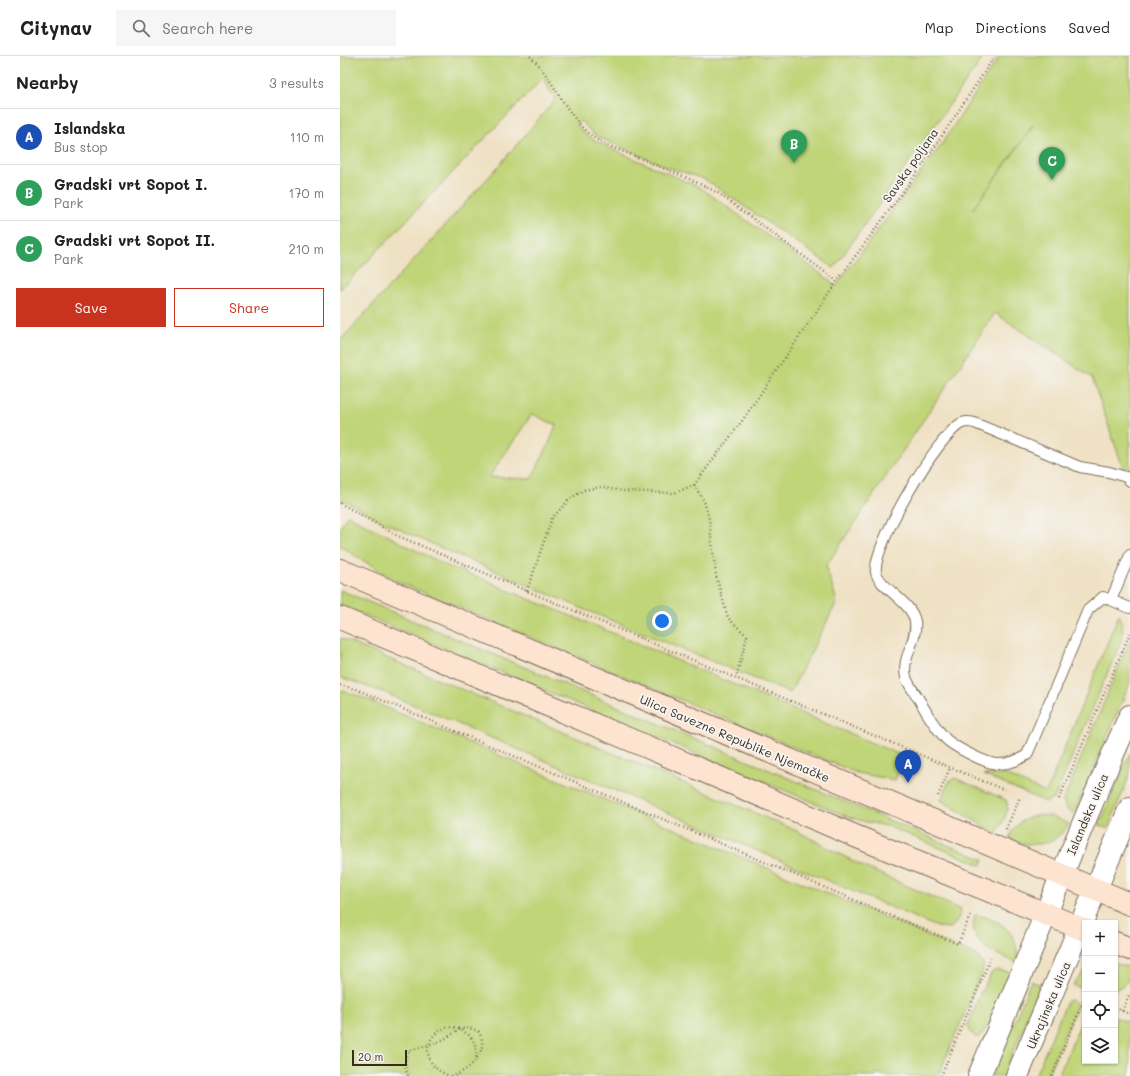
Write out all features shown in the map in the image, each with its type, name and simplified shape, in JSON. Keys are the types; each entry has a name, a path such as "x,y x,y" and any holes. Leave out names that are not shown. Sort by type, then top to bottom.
{"main road":[{"name":"Ulica Savezne Republike Njemačke","path":"340,570 1130,904"},
{"path":"340,618 638,742 855,836 1082,929"},
{"path":"1118,944 1130,949"}],"street":[{"name":"Islandska ulica","path":"1046,914 1130,716"},
{"path":"1097,890 1130,808"},
{"name":"Ukrajinska ulica","path":"1086,920 1097,890"},
{"path":"980,1076 1046,914"},
{"name":"Ukrajinska ulica","path":"1017,1076 1082,931"}],"lane":[{"path":"1130,481 1126,477 1109,472 1080,468 977,424 969,422 962,423 949,433 899,507 884,538 877,560 876,573 886,586 909,608 915,622 913,638 905,664 906,678 930,719 946,740 969,754 997,765 1017,761 1027,755 1088,610 1103,597 1130,608"},
{"path":"1111,600 1130,555"}],"path":[{"path":"530,56 541,67 561,100 589,134 604,143 702,184 718,193 837,281"},
{"name":"Savska poljana","path":"694,485 742,421 837,281 922,166 995,56"},
{"path":"527,591 552,518 571,498 584,490 600,487 623,491 674,493 694,485 704,501 709,519 716,576 728,618 747,636 736,678"},
{"path":"340,503 396,535 1007,792"},
{"path":"1059,799 1130,633"},
{"path":"340,685 358,690 958,944 971,914"},
{"path":"938,796 950,768"},
{"path":"1004,834 1020,797"},
{"path":"941,1076 991,957"},
{"path":"1122,1011 1130,993"},
{"path":"1052,1076 1082,1004"},
{"path":"1118,1009 1130,1014"},
{"path":"444,1028 460,1029 469,1028 479,1032 484,1044 471,1067 462,1073 452,1076 441,1073 430,1063 429,1044 436,1032 444,1028"},
{"path":"408,1076 405,1068 406,1059 409,1053 418,1046 440,1041 460,1029"},
{"path":"460,1029 471,1036 476,1045 476,1060"}],"green space":[{"path":"340,56 984,56 834,268 704,179 664,166 600,138 592,133 581,121 577,125 587,136 603,145 701,188 831,281 835,287 939,148 1000,56 1130,56 1130,473 1123,468 1092,378 995,313 826,566 837,602 790,693 581,608 425,541 388,524 340,498 340,341 496,169 555,100 543,78 340,290","holes":["1033,125 1033,126 973,209","532,414 556,425 548,446 531,479 489,477"]},
{"path":"347,515 447,566 491,582 504,589 596,626 898,754 902,757 902,763 895,780 857,773 396,581 340,546 340,528"},
{"path":"340,590 984,860 981,865 887,826 846,816 340,605"},
{"path":"1119,614 1123,630 1122,639 1054,799 1046,802 983,775 1004,774 1046,793"},
{"path":"340,638 795,830 864,867 960,909 961,912 956,923 951,928 937,927 383,692 340,677"},
{"path":"1130,640 1130,683 1074,814 1066,809 1063,801"},
{"path":"340,690 356,695 977,956 983,963 983,970 938,1076 885,1076 877,1073 876,1076 340,1076"},
{"path":"1130,753 1130,774 1108,829 1099,825"},
{"path":"955,778 1006,800 1006,813 996,834 941,800 949,781"},
{"path":"1039,815 1050,816 1069,824 1057,837 1042,844 1026,844 1009,839 1014,829 1020,822"},
{"path":"975,915 993,920 1001,924 1007,930 1016,943 1017,962 1000,956 979,940 973,925"},
{"path":"1118,964 1130,968 1127,982 1118,988"},
{"path":"997,970 1014,973 1003,998 987,1027 977,1038 970,1032 968,1025 980,994 992,972"},
{"path":"1082,974 1082,988 1073,985"},
{"path":"1031,981 1041,985 1003,1076 992,1076"},
{"path":"1071,1000 1076,1003 1077,1006 1047,1076 1035,1076 1067,1001"},
{"path":"1118,1018 1130,1023 1130,1076 1058,1076 1082,1020 1082,1064 1118,1064"}],"place":[{"name":"Gradski vrt Sopot I.","path":"794,163"},
{"name":"Gradski vrt Sopot II.","path":"1052,180"},
{"name":"Islandska","path":"908,783"}]}
